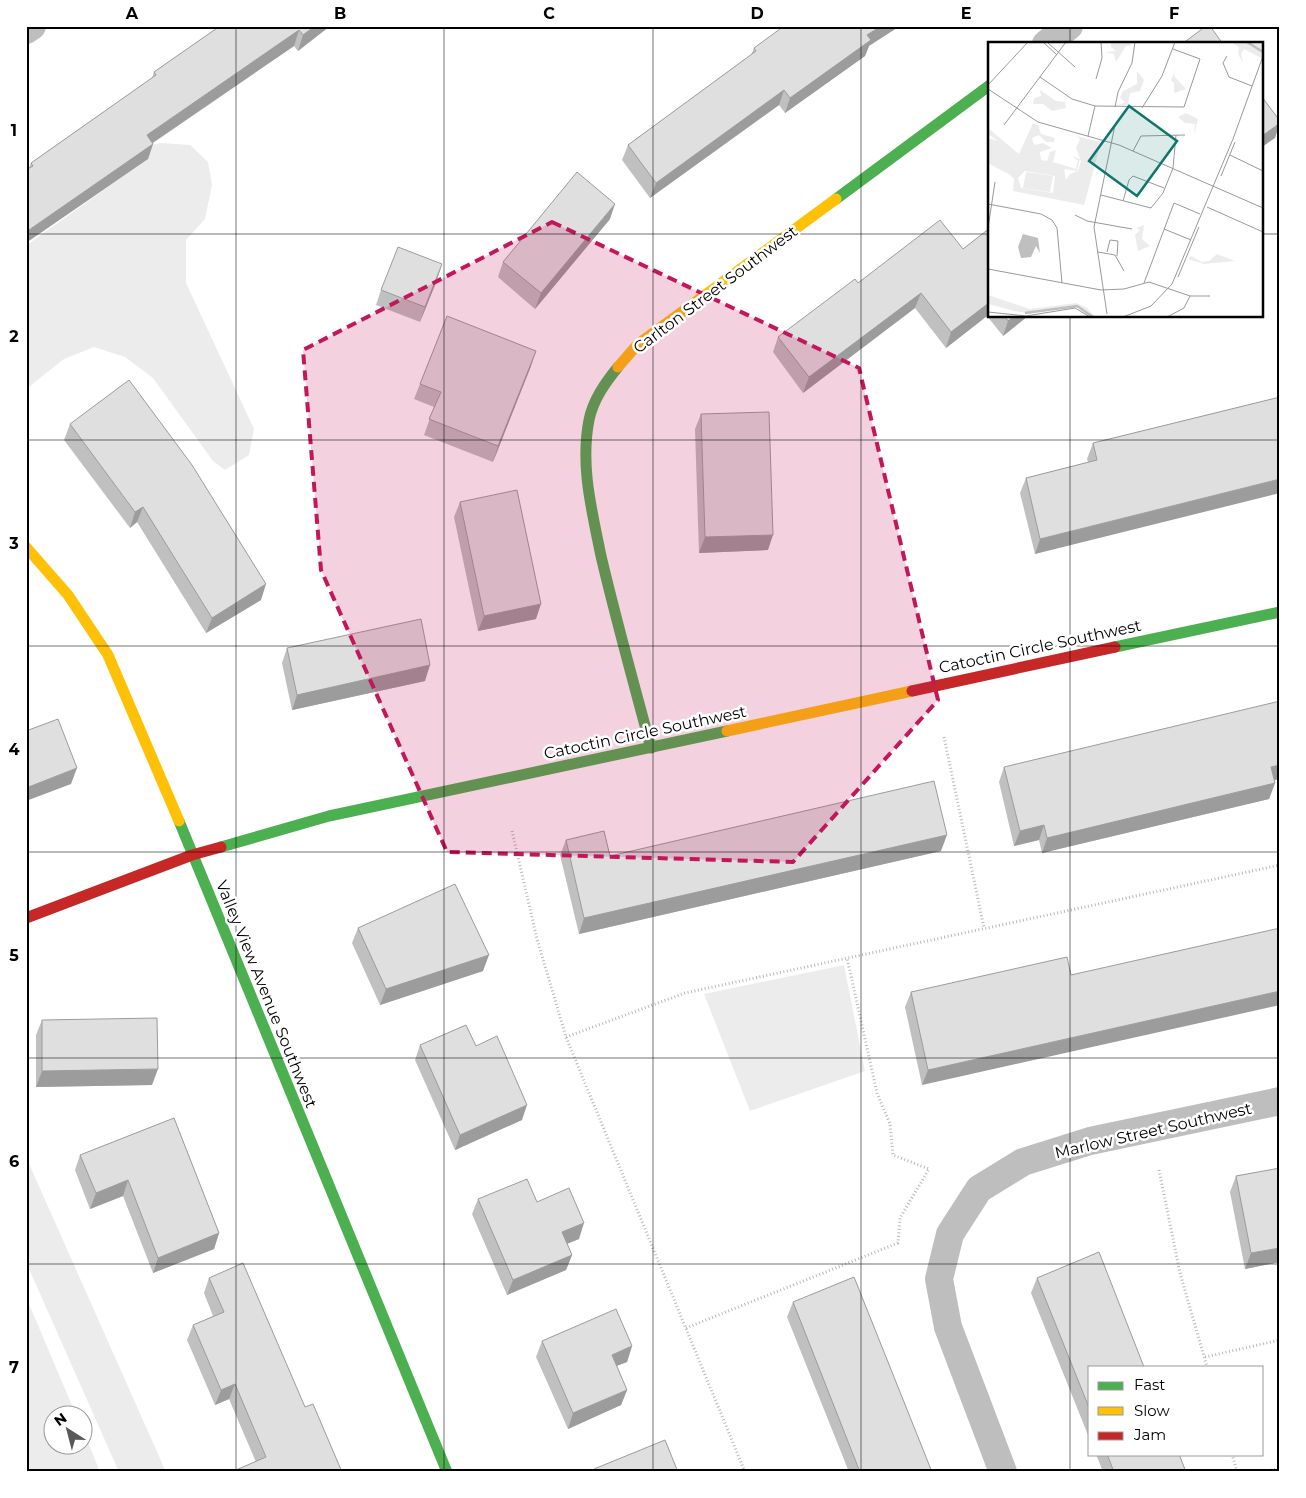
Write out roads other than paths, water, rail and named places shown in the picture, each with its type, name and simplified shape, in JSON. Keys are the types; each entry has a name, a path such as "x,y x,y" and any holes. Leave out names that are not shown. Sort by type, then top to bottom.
{"street":[{"path":"26,30 32,26"},
{"path":"1049,42 1069,26"},
{"name":"Carlton Street Southwest","path":"651,748 612,607 586,488 584,450 589,416 608,379 637,346 988,86"},
{"name":"Valley View Avenue Southwest","path":"26,547 68,595 108,655 168,790 192,855 447,1472"},
{"name":"Catoctin Circle Southwest","path":"26,918 192,855 329,816 1280,612"},
{"name":"Marlow Street Southwest","path":"1003,1472 948,1327 939,1279 950,1234 979,1188 1023,1162 1090,1141 1280,1101"}]}
